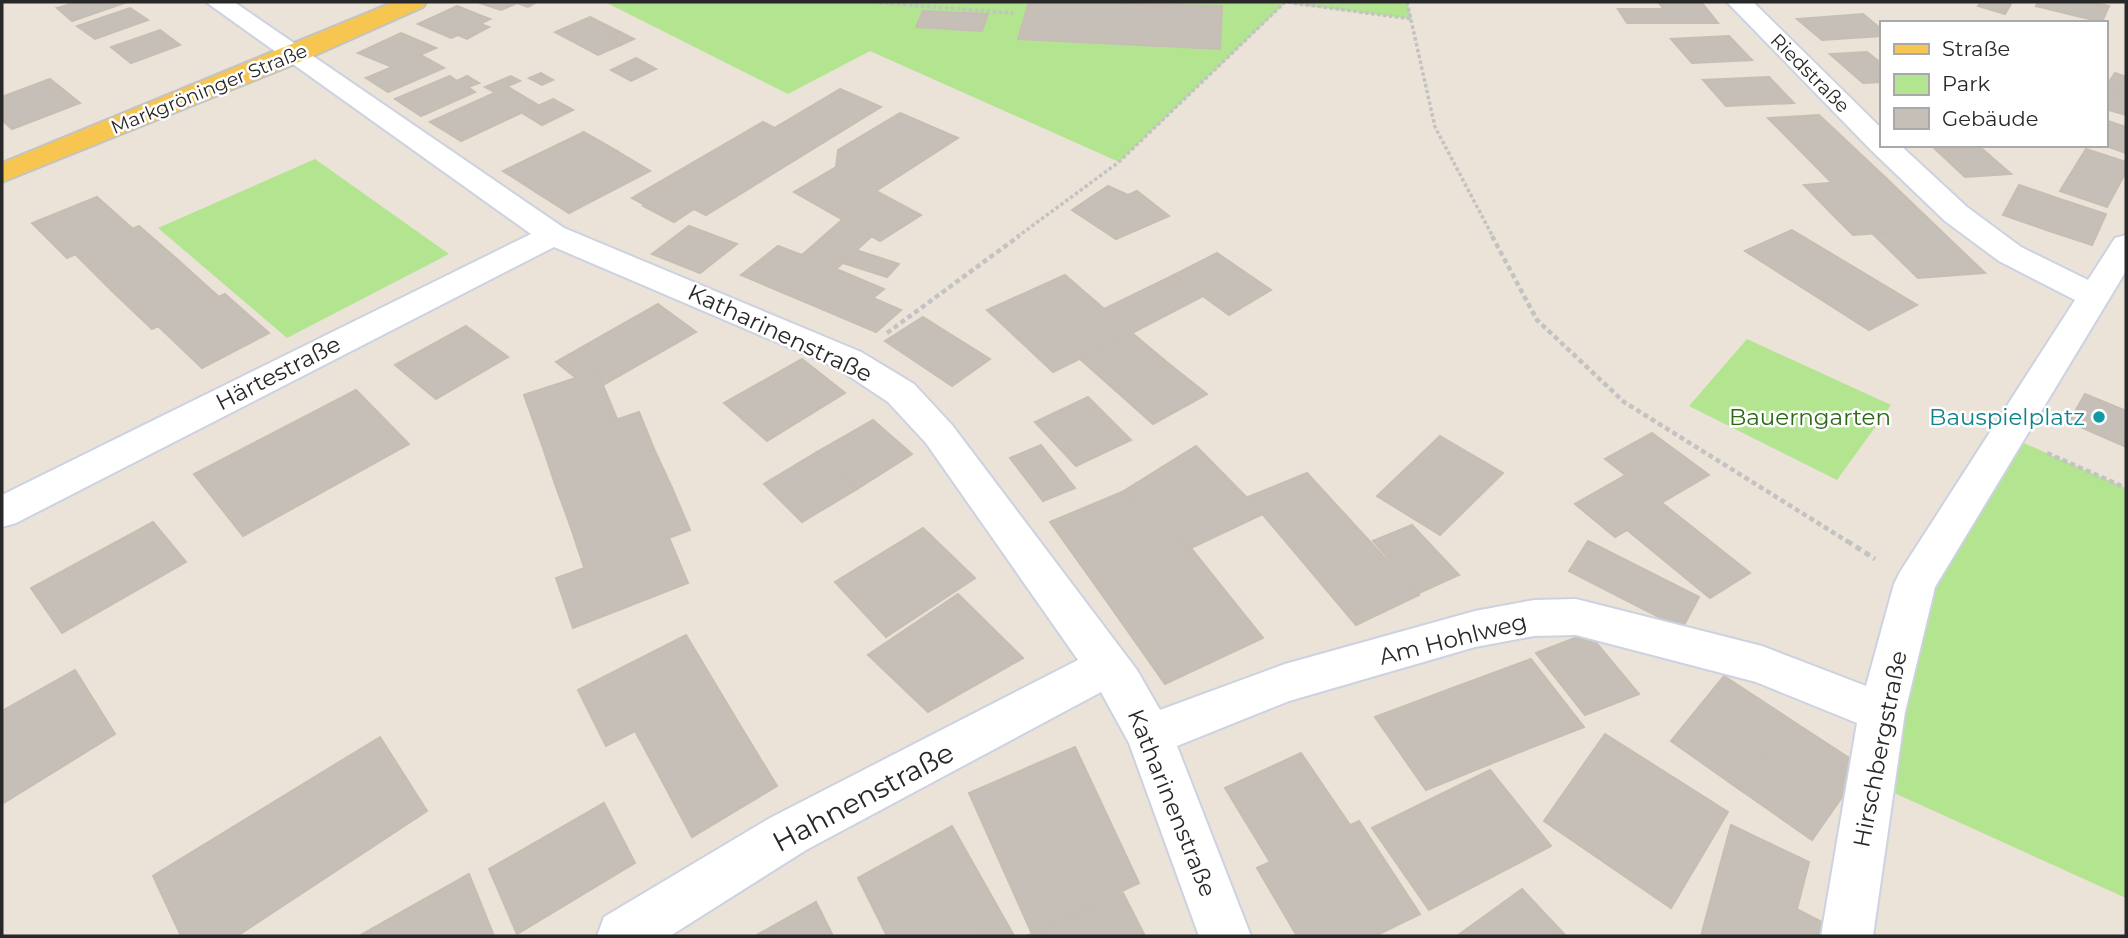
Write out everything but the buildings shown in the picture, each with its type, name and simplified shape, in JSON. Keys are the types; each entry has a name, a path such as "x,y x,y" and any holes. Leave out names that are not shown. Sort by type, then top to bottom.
{"main road":[{"name":"Markgröninger Straße","path":"2,173 293,55 414,2"}],"street":[{"name":"Katharinenstraße","path":"218,2 553,235 849,360 901,393 939,434 1121,684 1150,737 1186,825 1225,936"},
{"name":"Riedstraße","path":"1739,2 1880,143"},
{"name":"Riedstraße","path":"1884,147 1956,214 2010,254 2094,296"},
{"name":"Härtestraße","path":"2,512 553,235"},
{"name":"Hirschbergstraße","path":"1847,936 1882,712 1915,584 2126,245"},
{"name":"Am Hohlweg","path":"1150,737 1285,683 1475,629 1545,618 1576,617 1762,665 1882,712"},
{"name":"Hahnenstraße","path":"623,936 788,834 1108,666"}],"path":[{"path":"867,2 1013,13"},
{"path":"849,360 1119,162 1285,2 1412,19"},
{"path":"1407,2 1435,127 1538,320 1624,402 1915,584"},
{"path":"2008,436 2126,488"}],"green space":[{"path":"605,2 1407,2 1412,19 1285,3 1119,162 870,51 788,94"},
{"path":"315,159 449,254 287,338 158,228"},
{"name":"Bauerngarten","path":"1747,339 1891,405 1837,480 1689,406"},
{"path":"2008,436 2126,488 2126,898 1870,782 1915,584"}],"place":[{"name":"Bauspielplatz","path":"2099,417"}]}
